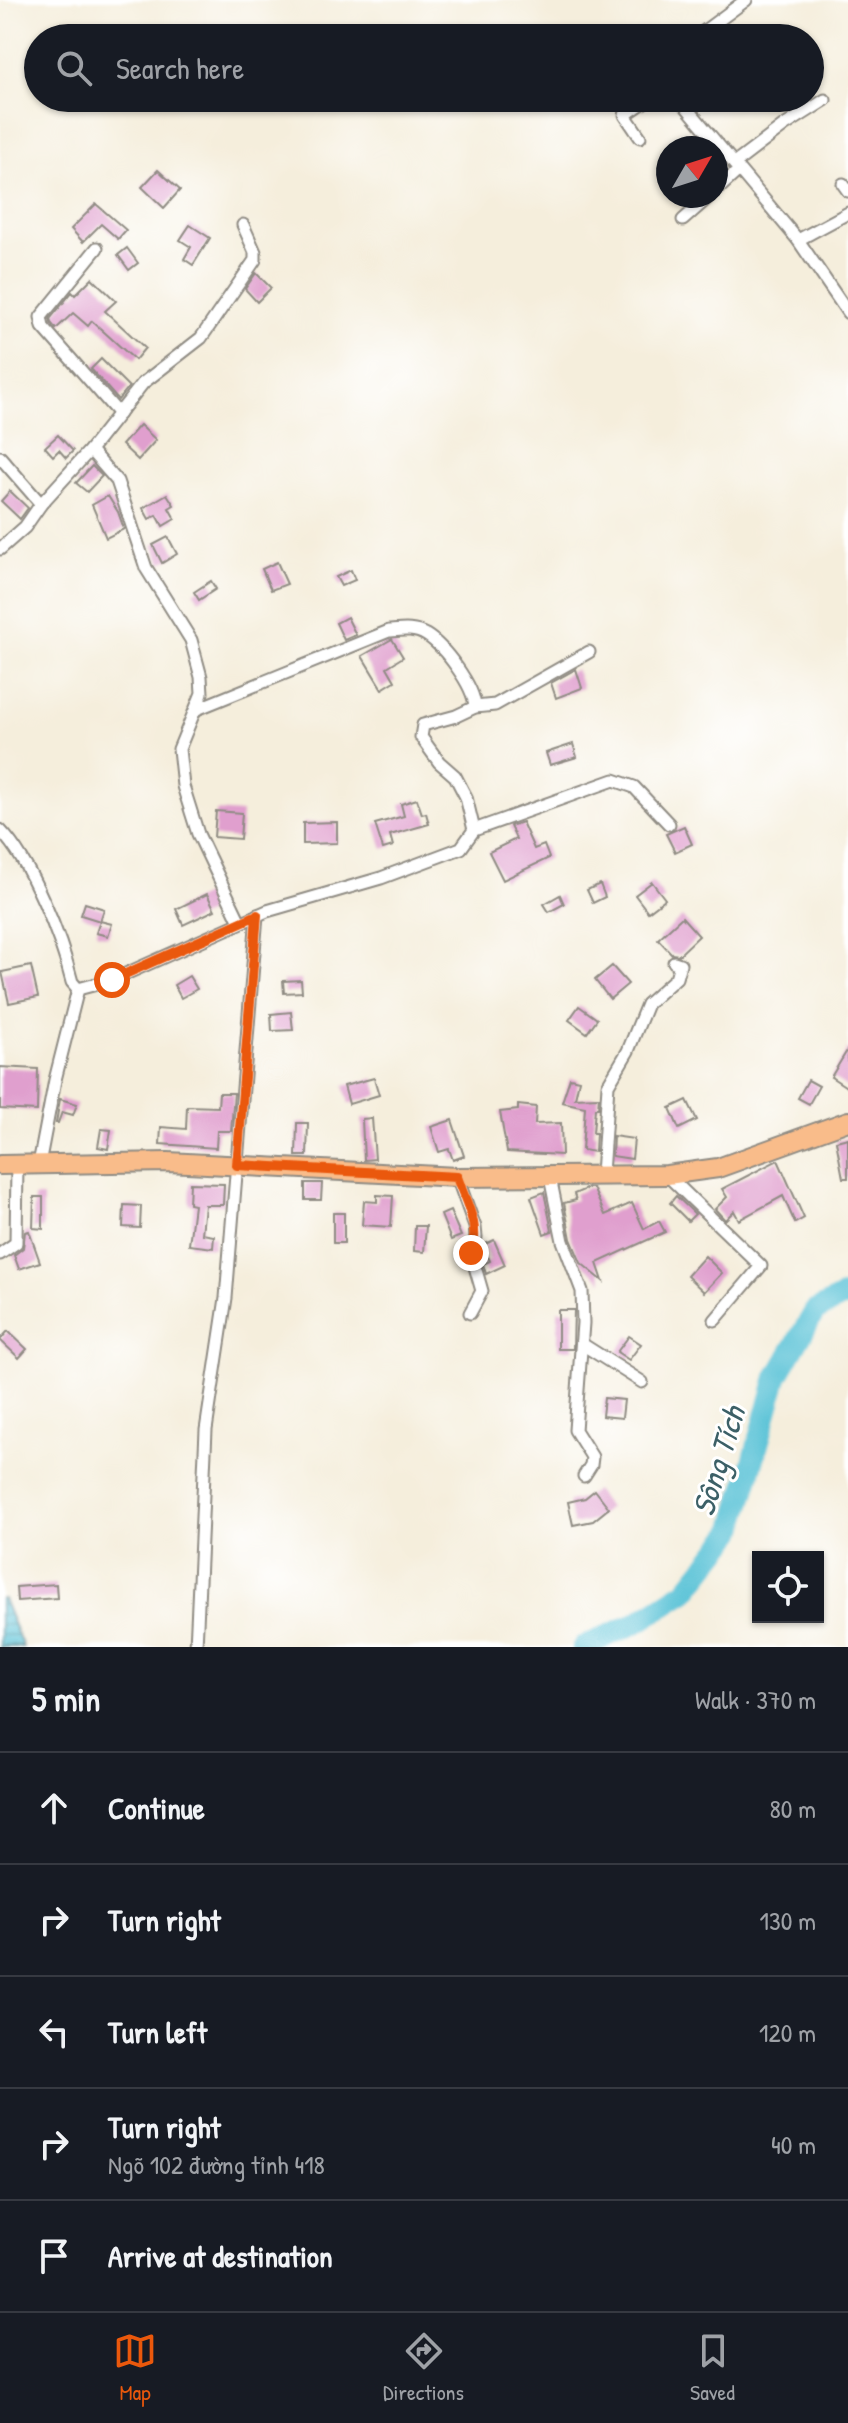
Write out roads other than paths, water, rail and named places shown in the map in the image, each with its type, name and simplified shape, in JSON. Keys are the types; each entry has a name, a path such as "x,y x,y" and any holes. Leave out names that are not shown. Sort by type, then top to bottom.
{"main road":[{"path":"8,1165 168,1162 457,1177 667,1175 718,1168 848,1121"}],"street":[{"path":"714,24 746,0"},
{"path":"629,112 625,115 640,137"},
{"path":"691,112 798,240 848,313"},
{"path":"728,177 784,126 806,112"},
{"path":"683,220 696,208"},
{"path":"798,240 848,213"},
{"path":"0,549 25,527 143,383 201,338 255,260 255,252 243,225"},
{"path":"97,248 41,317 43,327 119,414"},
{"path":"90,450 117,481 146,568 191,640 202,693 179,749 183,786 198,834 240,922"},
{"path":"0,457 41,504"},
{"path":"197,709 389,631 411,629 425,634 439,646 471,689 475,707"},
{"path":"474,830 466,797 455,776 439,762 421,737 423,725 475,707 495,705 589,652"},
{"path":"78,989 112,980 257,915 381,878 461,848 474,830 614,780 634,787 669,824"},
{"path":"0,830 47,910 72,982 78,989"},
{"path":"196,1647 206,1430 226,1298 257,915"},
{"path":"602,1174 608,1085 628,1051 647,1004 664,992 676,978 680,964 674,962"},
{"path":"39,1164 55,1080 78,989"},
{"path":"0,1254 16,1243 8,1165"},
{"path":"667,1175 761,1266 715,1320"},
{"path":"457,1177 475,1227 476,1237 471,1253 482,1291 470,1313"},
{"path":"550,1177 563,1241 582,1291 582,1344 575,1430 592,1457 584,1476"},
{"path":"582,1344 642,1382"}],"water":[{"path":"0,1599 3,1599 23,1647 0,1647"}],"waterway":[{"name":"Sông Tích","path":"583,1647 638,1622 686,1591 733,1532 777,1377 815,1311 848,1297"}]}
